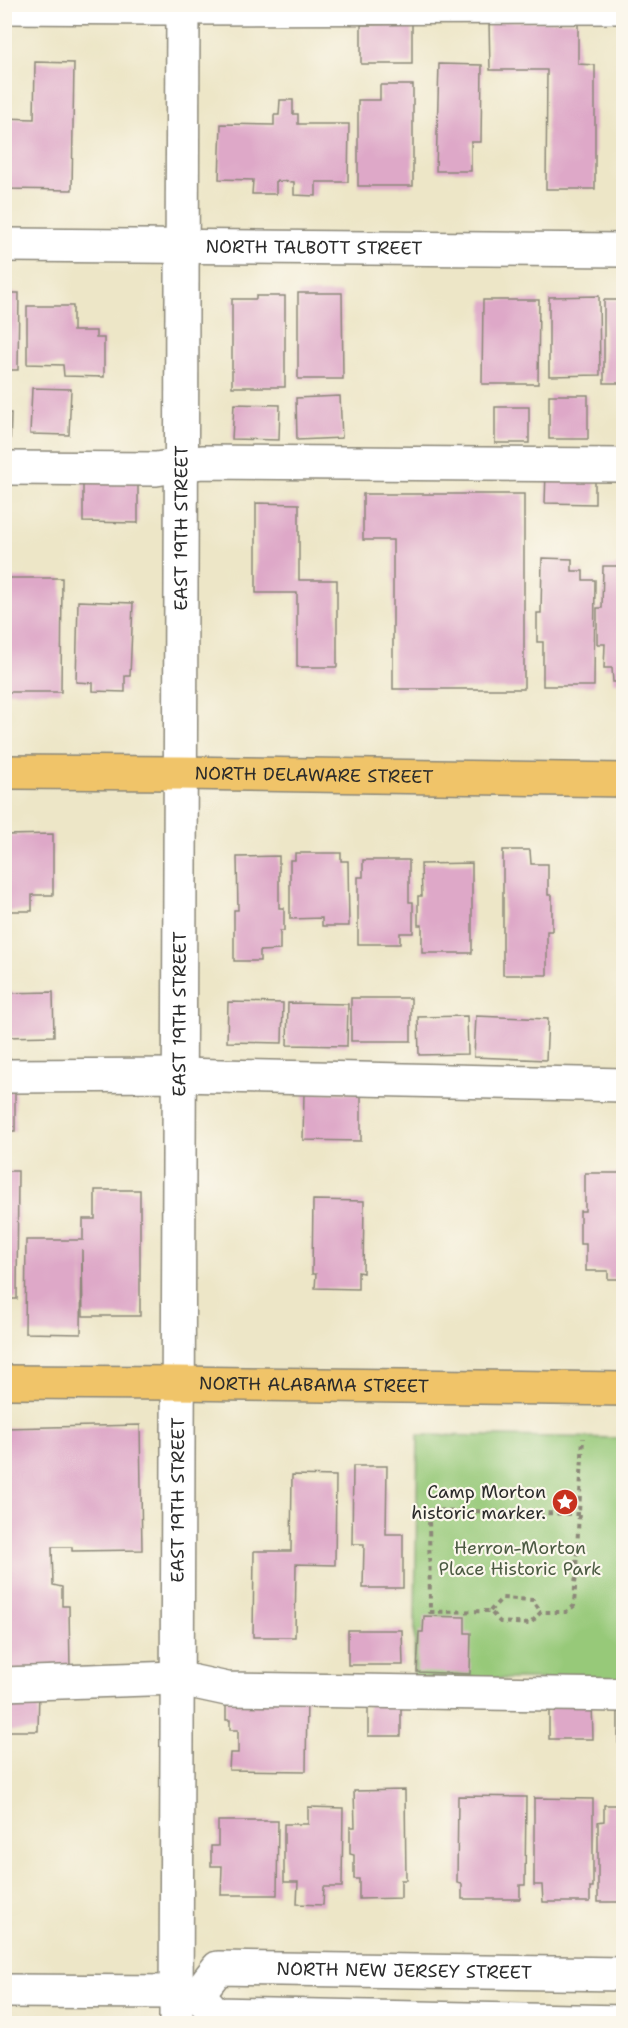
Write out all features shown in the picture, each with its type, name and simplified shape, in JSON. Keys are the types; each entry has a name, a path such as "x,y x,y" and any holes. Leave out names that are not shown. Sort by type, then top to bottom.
{"main road":[{"name":"NORTH DELAWARE STREET","path":"4,772 624,780"},
{"name":"NORTH ALABAMA STREET","path":"4,1382 624,1389"}],"street":[{"name":"EAST 19TH STREET","path":"183,6 176,1678 183,2003"},
{"path":"4,7 624,7"},
{"name":"NORTH TALBOTT STREET","path":"4,245 624,250"},
{"path":"4,468 156,469 202,462 624,465"},
{"path":"4,1076 179,1074 624,1085"},
{"path":"4,1684 176,1678 227,1689 624,1695"},
{"name":"NORTH NEW JERSEY STREET","path":"183,2003 218,1968 624,1974"},
{"path":"4,1991 183,2003 216,2014 624,2022"}],"path":[{"path":"490,1611 500,1622 530,1624 541,1612 566,1612 574,1605 583,1437"},
{"path":"541,1612 532,1600 502,1598 490,1611 430,1612 429,1510 579,1514"}],"green space":[{"name":"Herron-Morton Place Historic Park","path":"418,1435 623,1438 623,1680 414,1678"}],"building":[{"path":"489,21 578,21 578,64 595,65 595,189 546,189 547,70 490,70"},
{"path":"412,24 412,64 361,64 361,25"},
{"path":"35,62 74,63 72,190 4,189 4,118 34,119"},
{"path":"439,64 482,65 481,142 471,142 471,171 436,171"},
{"path":"380,85 413,85 413,186 358,186 358,100 380,100"},
{"path":"280,100 293,100 293,114 298,114 298,124 349,124 348,182 316,182 316,196 294,195 294,182 276,181 276,194 252,194 253,180 219,179 221,124 274,125 274,115 279,115"},
{"path":"5,293 19,293 18,370 5,370"},
{"path":"298,293 342,293 343,379 298,379"},
{"path":"256,296 285,296 285,387 232,387 232,299 256,299"},
{"path":"599,296 600,375 549,376 549,297"},
{"path":"483,300 539,300 538,384 482,384"},
{"path":"604,300 624,300 624,383 604,383"},
{"path":"27,306 73,306 73,331 96,331 96,338 104,338 104,377 64,376 63,365 27,364"},
{"path":"32,388 71,389 69,435 30,434"},
{"path":"549,395 588,395 588,439 549,439"},
{"path":"340,396 342,438 297,440 296,398"},
{"path":"234,404 280,405 279,440 232,439"},
{"path":"495,407 529,407 529,443 495,443"},
{"path":"4,413 11,413 10,450 4,451"},
{"path":"546,471 595,471 595,504 545,503"},
{"path":"83,479 138,479 138,523 83,522"},
{"path":"363,494 524,494 524,689 393,689 393,540 363,540"},
{"path":"256,503 299,504 299,580 337,580 337,667 297,667 297,593 256,593"},
{"path":"542,558 572,559 572,571 583,571 583,580 595,580 594,686 543,686 543,642 537,642 537,613 541,613"},
{"path":"603,566 624,566 624,682 613,682 612,668 604,668 605,644 597,644 597,608 602,608"},
{"path":"4,578 62,578 61,692 4,692"},
{"path":"78,601 133,603 130,676 125,676 125,692 93,691 93,683 76,682"},
{"path":"53,834 53,895 32,895 32,911 5,911 5,835"},
{"path":"503,850 530,850 531,864 548,864 548,895 552,895 552,931 547,931 547,975 503,975"},
{"path":"295,853 341,853 341,861 348,861 349,926 322,926 322,918 290,919 290,860 295,860"},
{"path":"279,856 279,908 284,908 284,931 280,931 280,950 260,951 260,961 234,961 234,910 238,910 237,857"},
{"path":"363,860 409,860 409,902 413,902 413,933 400,933 400,944 358,944 358,877 363,877"},
{"path":"472,863 472,953 422,953 422,925 418,925 418,896 422,896 421,864"},
{"path":"53,992 54,1036 4,1037 4,993"},
{"path":"351,998 411,998 411,1041 351,1041"},
{"path":"228,1002 283,1003 282,1043 227,1042"},
{"path":"288,1003 348,1004 347,1046 287,1045"},
{"path":"467,1016 468,1054 419,1055 418,1017"},
{"path":"476,1016 548,1019 546,1060 474,1057"},
{"path":"4,1090 15,1090 15,1131 4,1131"},
{"path":"304,1092 361,1093 361,1141 303,1140"},
{"path":"4,1171 18,1171 17,1299 4,1299"},
{"path":"585,1173 624,1173 624,1279 608,1279 608,1271 586,1271 586,1244 580,1244 580,1211 585,1211"},
{"path":"95,1190 140,1190 140,1316 83,1316 82,1249 81,1334 25,1333 26,1240 83,1240 83,1219 95,1219"},
{"path":"313,1200 364,1201 363,1273 358,1272 358,1289 315,1288 316,1274 312,1274"},
{"path":"140,1425 142,1550 72,1551 72,1547 52,1547 53,1585 62,1587 62,1606 69,1606 70,1670 4,1671 4,1428"},
{"path":"353,1466 387,1466 386,1534 403,1534 403,1588 363,1588 364,1544 352,1544"},
{"path":"292,1475 336,1476 335,1565 296,1564 295,1637 253,1637 254,1551 291,1551"},
{"path":"424,1616 465,1617 465,1633 471,1633 470,1674 417,1672 419,1632 423,1632"},
{"path":"348,1630 402,1630 403,1665 348,1665"},
{"path":"4,1691 39,1691 38,1731 4,1731"},
{"path":"307,1696 306,1771 229,1770 230,1753 238,1753 238,1730 230,1730 230,1720 226,1720 226,1698"},
{"path":"549,1701 592,1701 593,1739 549,1739"},
{"path":"368,1704 401,1704 401,1736 368,1736"},
{"path":"618,1708 624,1708 624,1743 618,1743"},
{"path":"405,1790 406,1880 401,1880 401,1898 359,1899 359,1879 354,1879 354,1855 350,1854 350,1827 355,1827 354,1791"},
{"path":"458,1796 526,1797 525,1885 520,1885 520,1899 462,1899 462,1884 457,1883"},
{"path":"534,1798 593,1799 593,1887 590,1887 590,1902 543,1902 542,1885 534,1885"},
{"path":"604,1805 624,1805 624,1902 598,1902 598,1822 604,1821"},
{"path":"308,1807 343,1808 342,1887 324,1887 323,1905 297,1904 298,1882 284,1882 284,1824 308,1824"},
{"path":"218,1821 278,1821 277,1895 221,1895 222,1866 211,1866 211,1846 218,1846"}],"place":[{"name":"Camp Morton historic marker.","path":"565,1502"}]}
